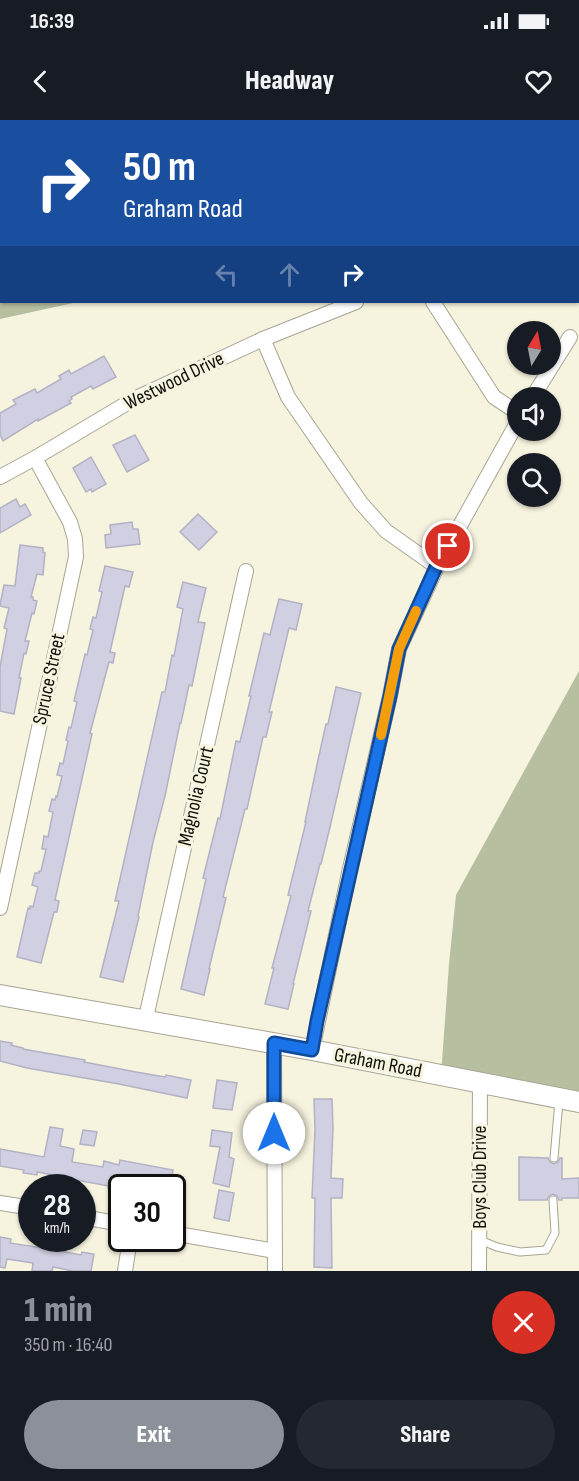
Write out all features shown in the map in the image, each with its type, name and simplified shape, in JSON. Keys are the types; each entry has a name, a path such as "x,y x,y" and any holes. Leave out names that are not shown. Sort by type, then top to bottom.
{"main road":[{"name":"Graham Road","path":"0,995 312,1050 579,1102"}],"street":[{"name":"Westwood Drive","path":"0,477 134,399 263,339 353,303"},
{"path":"435,303 494,397 507,405"},
{"path":"539,387 570,338"},
{"path":"263,339 288,397 361,503 386,531 436,567"},
{"path":"312,1050 399,649 436,567 507,441"},
{"name":"Spruce Street","path":"0,908 76,556 75,539 70,522 35,458"},
{"name":"Magnolia Court","path":"145,1022 246,571"},
{"path":"274,1043 275,1271"},
{"name":"Boys Club Drive","path":"479,1271 480,1083"},
{"path":"0,1203 18,1206"},
{"path":"186,1235 275,1251"},
{"path":"125,1271 128,1252"}],"lane":[{"path":"554,1158 559,1098"},
{"path":"480,1240 497,1247 520,1251 546,1250 555,1233 553,1200"}],"green space":[{"path":"0,303 73,303 0,319"},
{"path":"579,671 579,1101 441,1076 456,895"}],"building":[{"path":"104,356 116,377 93,389 91,386 71,397 69,401 71,403 38,421 38,419 3,441 0,434 0,413 16,404 13,400 35,389 37,393 61,379 59,376 69,370 71,374"},
{"path":"135,435 149,460 127,472 113,445"},
{"path":"91,457 106,484 92,492 91,489 86,492 73,468"},
{"path":"16,499 20,507 25,504 31,515 0,533 0,508"},
{"path":"198,514 217,532 199,550 180,532"},
{"path":"132,522 133,529 138,529 140,544 106,548 105,535 111,534 110,525"},
{"path":"20,545 43,548 45,553 43,575 37,574 31,597 37,601 25,641 29,641 26,654 24,653 14,714 0,711 0,667 7,629 4,628 9,608 0,605 4,585 15,586"},
{"path":"105,566 133,572 129,587 125,586 110,652 115,653 113,663 109,662 90,733 92,734 55,900 59,901 57,912 54,912 41,963 17,957 28,908 33,907 38,887 32,885 35,873 41,871 46,849 42,849 44,836 48,837 53,812 49,811 52,799 55,800 57,797 62,776 57,775 60,763 63,764 68,741 66,740 77,702 74,701 93,630 90,629 93,617 96,618 102,592 99,591"},
{"path":"183,582 206,588 198,622 205,623 192,686 189,685 180,723 123,982 100,977 119,901 115,901 162,692 165,692 172,655 174,656 183,609 177,607"},
{"path":"279,599 302,604 296,630 289,628 269,712 272,712 266,737 263,737 247,809 245,809 223,897 226,898 204,995 181,989 206,879 203,878 218,818 220,819 236,741 240,742 264,633 270,635"},
{"path":"336,687 361,693 308,911 311,911 288,1009 265,1004"},
{"path":"0,1041 12,1043 11,1045 23,1049 85,1060 84,1062 191,1080 187,1098 0,1061"},
{"path":"217,1080 237,1083 232,1110 213,1108"},
{"path":"314,1099 332,1099 331,1178 343,1179 342,1198 331,1198 332,1268 314,1267 315,1198 312,1198"},
{"path":"50,1127 63,1129 60,1146 74,1149 72,1162 103,1167 104,1161 119,1165 120,1160 173,1170 172,1174 108,1174 108,1186 96,1184 96,1174 37,1172 37,1174 30,1174 23,1173 24,1170 0,1166 0,1149 44,1157"},
{"path":"83,1130 97,1132 94,1146 80,1144"},
{"path":"212,1130 232,1133 229,1157 234,1159 229,1187 213,1183 220,1147 210,1146"},
{"path":"519,1157 548,1158 554,1164 562,1158 562,1179 579,1178 579,1198 559,1200 553,1194 547,1200 519,1200"},
{"path":"219,1190 234,1193 229,1221 214,1218"},
{"path":"0,1237 11,1239 10,1243 18,1244 18,1252 94,1254 91,1271 73,1271 53,1267 52,1271 32,1271 33,1263 7,1259 5,1268 0,1267"}],"slow traffic":[{"path":"381,735 399,649 416,611"}],"route":[{"path":"274,1133 274,1043 312,1050 399,649 436,567 448,546"}]}
